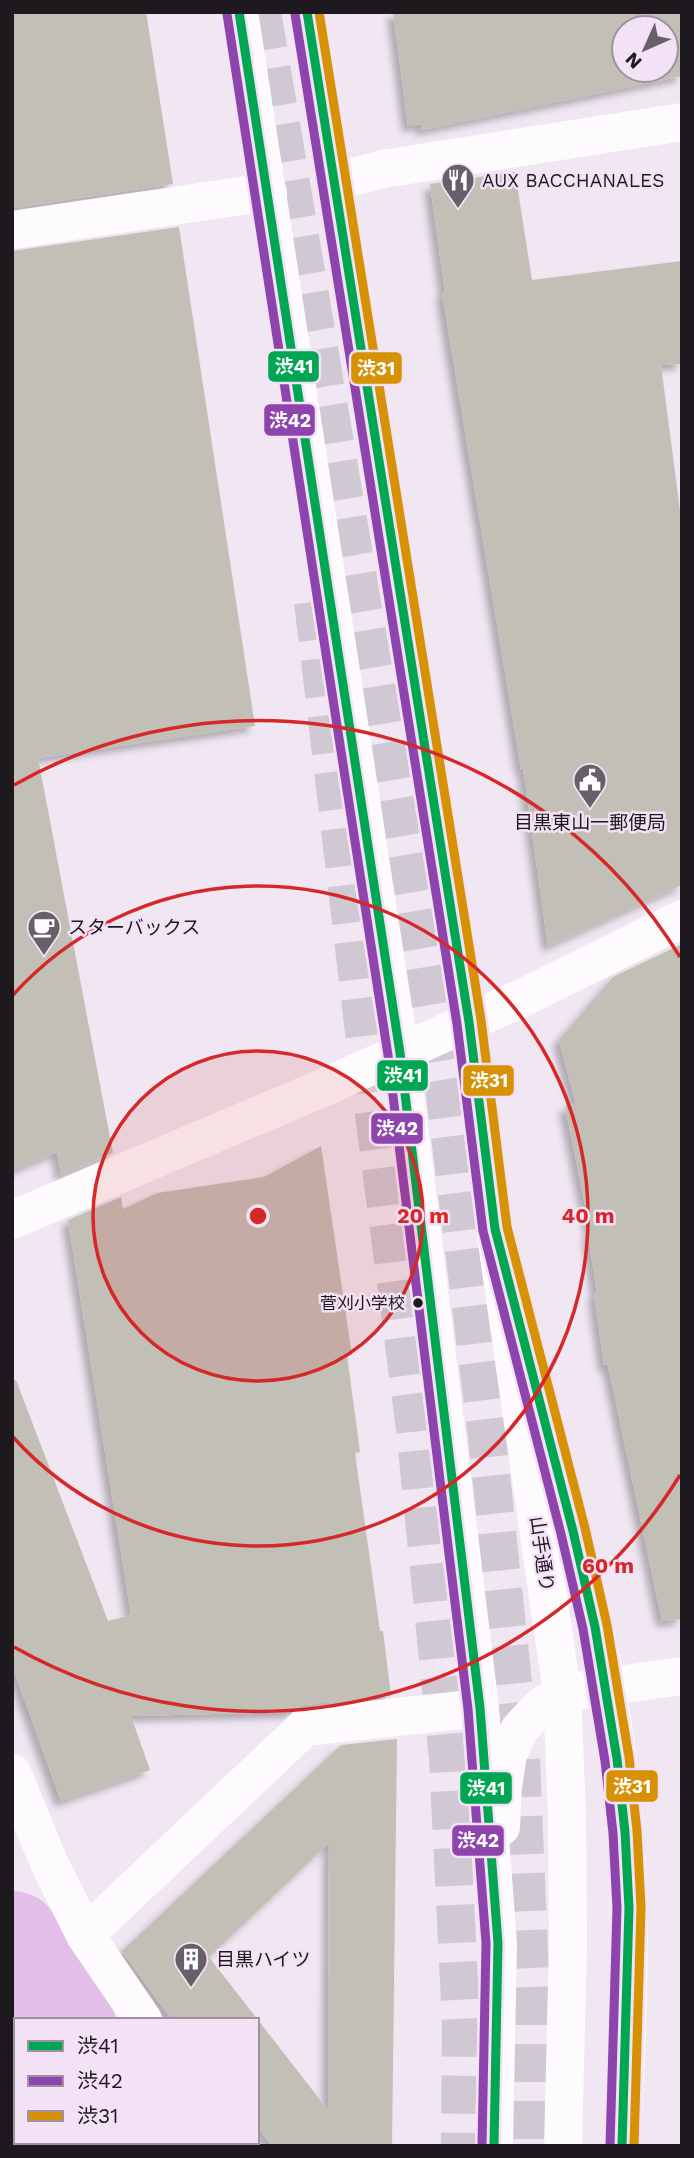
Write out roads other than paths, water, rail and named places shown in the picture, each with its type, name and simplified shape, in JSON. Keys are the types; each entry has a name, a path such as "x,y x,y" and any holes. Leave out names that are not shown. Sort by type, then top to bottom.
{"main road":[{"path":"239,12 400,1053 480,1708 498,1943"},
{"name":"山手通り","path":"307,12 469,1022 495,1229 562,1693 568,1944 563,2146"},
{"path":"334,182 383,169 682,122"},
{"path":"12,230 268,192"},
{"path":"12,1220 400,1053 682,919"},
{"path":"495,1229 573,1531 595,1627 617,1759 625,1832 629,1908 622,2146"},
{"path":"494,2146 503,1787 508,1754 519,1730 539,1708 562,1693 682,1676"},
{"path":"85,1934 305,1727 480,1708"},
{"path":"12,1773 50,1865 85,1934 142,2018"}],"waterway":[{"path":"12,1941 64,2018"}],"tunnel":[{"path":"262,12 444,1087 487,1437 521,1759 532,2024 532,2146"},
{"path":"313,602 372,1099 415,1429 448,1759 461,2021 460,2146"}],"place":[{"name":"AUX BACCHANALES","path":"458,210"},
{"name":"目黒東山一郵便局","path":"590,810"},
{"name":"スターバックス","path":"44,957"},
{"name":"菅刈小学校","path":"418,1303"},
{"name":"目黒ハイツ","path":"191,1989"}]}
